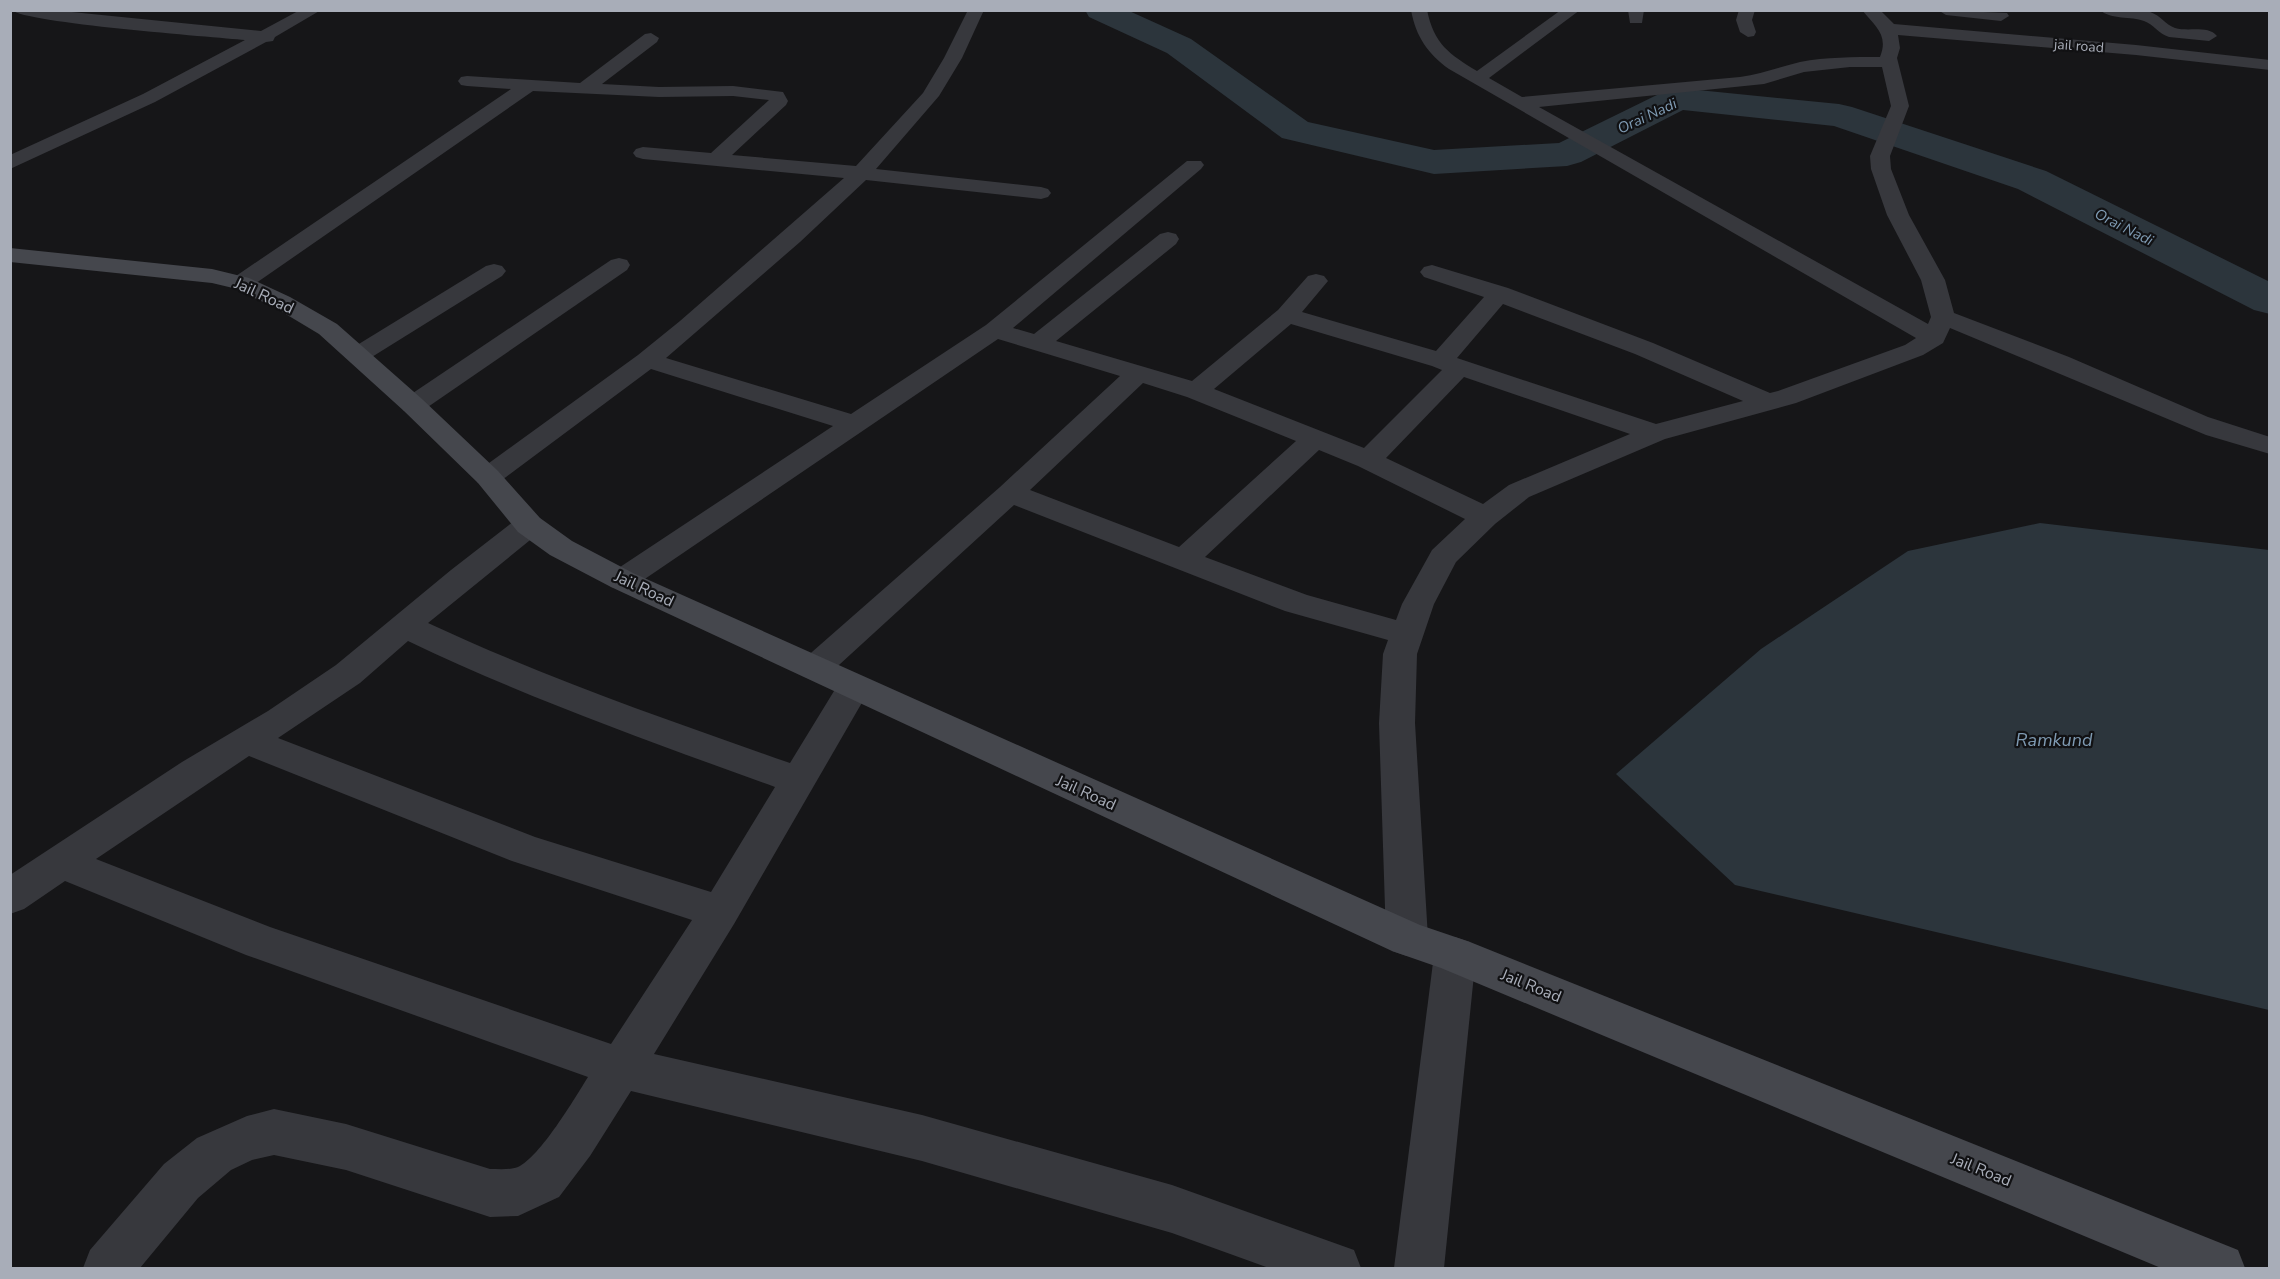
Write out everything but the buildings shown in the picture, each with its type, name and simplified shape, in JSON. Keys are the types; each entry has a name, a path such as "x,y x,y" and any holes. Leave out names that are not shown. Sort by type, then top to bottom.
{"street":[{"path":"20,10 63,17 267,37"},
{"path":"10,163 149,98 267,37 313,10"},
{"path":"488,477 647,360 792,237 861,173 930,96 953,58 976,10"},
{"path":"1419,10 1421,29 1428,41 1442,56 1477,79 1606,153 1939,327 2019,345 2192,419 2248,441 2270,446"},
{"path":"1477,79 1572,10"},
{"path":"1747,10 1744,20 1748,32"},
{"path":"1870,10 1889,29 1892,48 1889,62 1900,106 1880,156 1881,169 1898,215 1933,280 1939,327"},
{"path":"1946,10 2003,13 2014,19 2023,41"},
{"path":"2108,10 2150,16 2169,32 2223,36 2207,19"},
{"path":"22,28 63,17"},
{"name":"jail road","path":"1889,29 2136,50 2270,65"},
{"path":"585,88 651,38"},
{"path":"1519,103 1764,79 1786,70 1818,65 1889,62"},
{"path":"467,81 659,92 735,92 777,96 779,101 715,160"},
{"path":"241,283 529,85"},
{"path":"644,153 861,173 1041,193"},
{"path":"622,580 995,330 1194,165"},
{"path":"1038,343 1168,239"},
{"name":"Jail Road","path":"10,255 212,276 241,283 282,302 328,329 413,405 488,477 529,525 561,548 622,580 1407,938 1455,955 2195,1263"},
{"path":"413,405 620,265"},
{"path":"358,355 494,271"},
{"path":"1431,273 1500,293 1660,354 1768,402"},
{"path":"1196,391 1287,315 1316,281"},
{"path":"1368,460 1450,364 1500,293"},
{"path":"1287,315 1450,364 1655,433"},
{"path":"1407,938 1397,723 1400,654 1418,604 1443,557 1485,517 1519,491 1655,433 1768,402 1914,350 1939,327"},
{"path":"995,330 1196,391 1368,460 1485,517"},
{"path":"647,360 855,424"},
{"path":"816,668 1139,373"},
{"path":"1184,559 1316,439"},
{"path":"1010,493 1296,603 1407,634"},
{"path":"10,897 348,674 462,577 529,525"},
{"path":"406,626 492,666 604,712 798,782"},
{"path":"108,1269 182,1181 214,1154 247,1139 274,1132 346,1147 490,1193 518,1192 542,1180 574,1140 720,912 854,687"},
{"path":"247,741 526,850 720,912"},
{"path":"61,862 261,942 621,1068 934,1141 1172,1209 1336,1269"},
{"path":"1419,1269 1455,955"}],"water":[{"name":"Ramkund","path":"2040,523 2269,550 2269,1010 1735,885 1616,774 1761,649 1908,551"}],"waterway":[{"name":"Orai Nadi","path":"1100,10 1179,46 1295,130 1434,162 1567,154 1678,99 1839,115 2032,180 2270,300"}]}
